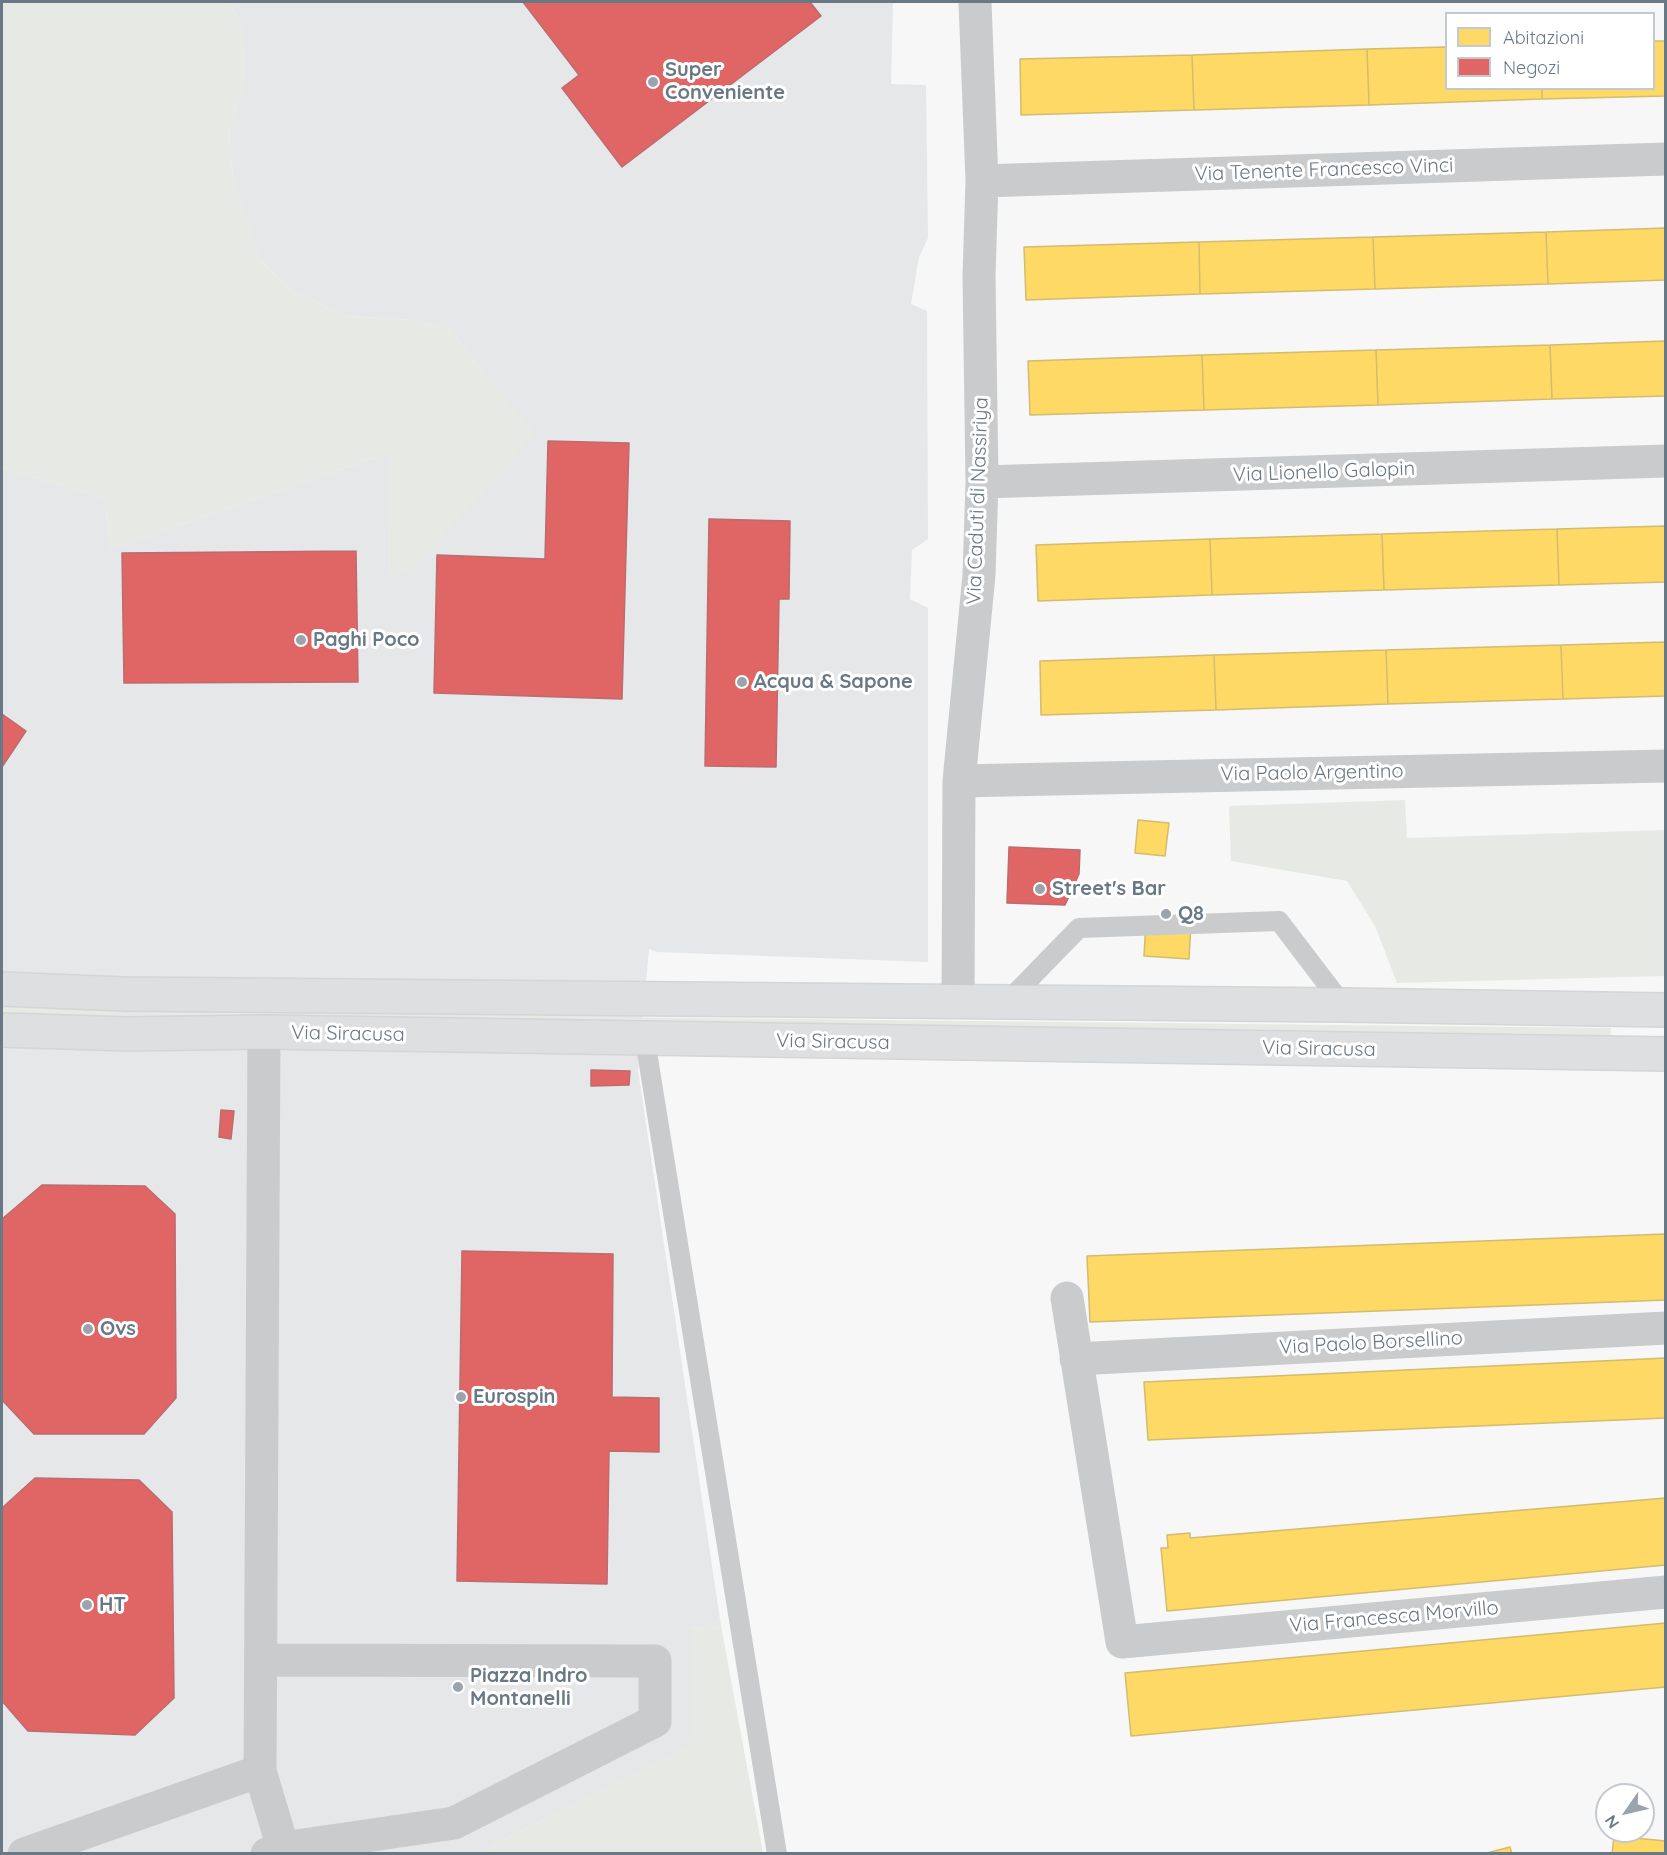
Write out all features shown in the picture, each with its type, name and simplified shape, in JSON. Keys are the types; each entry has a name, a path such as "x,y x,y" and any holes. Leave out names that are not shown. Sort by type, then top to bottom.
{"main road":[{"name":"Via Siracusa","path":"2,989 124,994 1665,1010"},
{"name":"Via Siracusa","path":"2,1030 126,1034 264,1032 645,1040 1665,1054"}],"street":[{"name":"Via Caduti di Nassiriya","path":"958,1001 959,781 979,575 982,482 979,266 982,181 975,2"},
{"name":"Via Tenente Francesco Vinci","path":"982,181 1665,159"},
{"name":"Via Lionello Galopin","path":"982,482 1665,461"},
{"name":"Via Paolo Argentino","path":"959,781 1665,766"},
{"path":"262,1660 655,1661 655,1721 454,1823 275,1851 260,1770 264,1032"},
{"path":"1068,1298 1076,1359"},
{"name":"Via Paolo Borsellino","path":"1076,1359 1665,1328"},
{"name":"Via Francesca Morvillo","path":"1076,1359 1122,1642 1665,1592"},
{"path":"24,1854 260,1770"}],"lane":[{"path":"1006,1003 1080,928 1279,921 1343,1005"},
{"path":"645,1040 777,1854"}],"shaded area":[{"path":"2,2 231,2 244,35 245,85 229,130 233,181 259,259 292,291 346,316 414,320 451,330 482,372 536,433 410,573 389,576 391,452 109,550 105,498 2,468"},
{"path":"231,2 893,2 891,84 926,85 928,238 919,257 911,304 927,311 928,539 912,550 910,599 928,608 928,962 657,952 649,949 638,1070 721,1626 690,1628 690,1746 499,1842 485,1853 2,1853 2,468 105,498 109,550 391,452 389,575 482,372 451,330 414,320 346,316 292,291 259,259 233,181 229,130 245,85 244,35"},
{"path":"1405,800 1407,838 1665,830 1665,976 1397,983 1375,926 1347,881 1231,861 1229,806"},
{"path":"2,1007 111,1010 110,1019 2,1017"},
{"path":"150,1012 1611,1028 1610,1036 149,1020"},
{"path":"721,1626 763,1853 485,1853 499,1842 689,1746 690,1628"}],"building: Abitazioni":[{"path":"1655,41 1666,41 1666,96 1542,99 1542,90 1655,90"},
{"path":"1445,47 1445,90 1542,90 1542,99 1369,105 1367,49"},
{"path":"1367,49 1369,105 1194,110 1192,55"},
{"path":"1192,55 1194,110 1021,115 1020,59"},
{"path":"1666,228 1666,280 1548,284 1546,232"},
{"path":"1546,232 1548,284 1375,289 1373,237"},
{"path":"1373,237 1375,289 1200,294 1199,242"},
{"path":"1199,242 1200,294 1026,300 1024,247"},
{"path":"1666,341 1666,396 1552,399 1550,345"},
{"path":"1550,345 1552,399 1378,405 1376,350"},
{"path":"1376,350 1378,405 1204,410 1202,355"},
{"path":"1202,355 1204,410 1030,415 1028,361"},
{"path":"1666,526 1666,582 1559,585 1557,529"},
{"path":"1557,529 1559,585 1384,590 1382,534"},
{"path":"1382,534 1384,590 1212,595 1210,539"},
{"path":"1210,539 1212,595 1038,601 1036,545"},
{"path":"1666,642 1666,696 1563,699 1561,645"},
{"path":"1561,645 1563,699 1388,704 1386,650"},
{"path":"1386,650 1388,704 1216,710 1214,655"},
{"path":"1214,655 1216,710 1041,715 1040,661"},
{"path":"1138,820 1169,823 1165,856 1135,853"},
{"path":"1146,919 1191,922 1189,959 1144,956"},
{"path":"1666,1234 1666,1300 1090,1322 1087,1256"},
{"path":"1666,1358 1666,1418 1148,1440 1144,1382"},
{"path":"1666,1498 1666,1565 1167,1611 1161,1548 1168,1548 1167,1535 1190,1533 1190,1538"},
{"path":"1666,1623 1666,1687 1131,1736 1125,1673"},
{"path":"1666,1841 1666,1854 1612,1854 1613,1843"},
{"path":"1510,1847 1512,1854 1483,1854"}],"building: Negozi":[{"name":"Super Conveniente","path":"523,2 810,2 821,16 622,167 562,88 579,75"},
{"path":"548,441 629,443 622,699 434,693 437,555 545,559"},
{"name":"Acqua & Sapone","path":"709,519 790,521 789,599 779,599 776,767 705,766"},
{"path":"356,551 358,682 124,683 122,553"},
{"path":"2,714 26,731 2,767"},
{"name":"Street's Bar","path":"1009,847 1080,850 1079,874 1065,905 1007,903"},
{"path":"591,1070 630,1071 629,1085 591,1086"},
{"path":"221,1110 234,1111 231,1139 219,1137"},
{"name":"Ovs","path":"42,1185 145,1186 175,1214 176,1398 144,1434 34,1434 2,1400 2,1219"},
{"path":"462,1251 613,1254 612,1397 659,1398 659,1452 609,1451 607,1584 457,1581"},
{"name":"HT","path":"35,1478 139,1480 172,1512 174,1698 135,1735 28,1731 2,1701 2,1508"}],"place":[{"name":"Super Conveniente","path":"653,82"},
{"name":"Paghi Poco","path":"301,640"},
{"name":"Acqua & Sapone","path":"742,682"},
{"name":"Street's Bar","path":"1040,889"},
{"name":"Q8","path":"1166,914"},
{"name":"Ovs","path":"88,1329"},
{"name":"Eurospin","path":"461,1397"},
{"name":"HT","path":"87,1605"},
{"name":"Piazza Indro Montanelli","path":"458,1687"}]}
